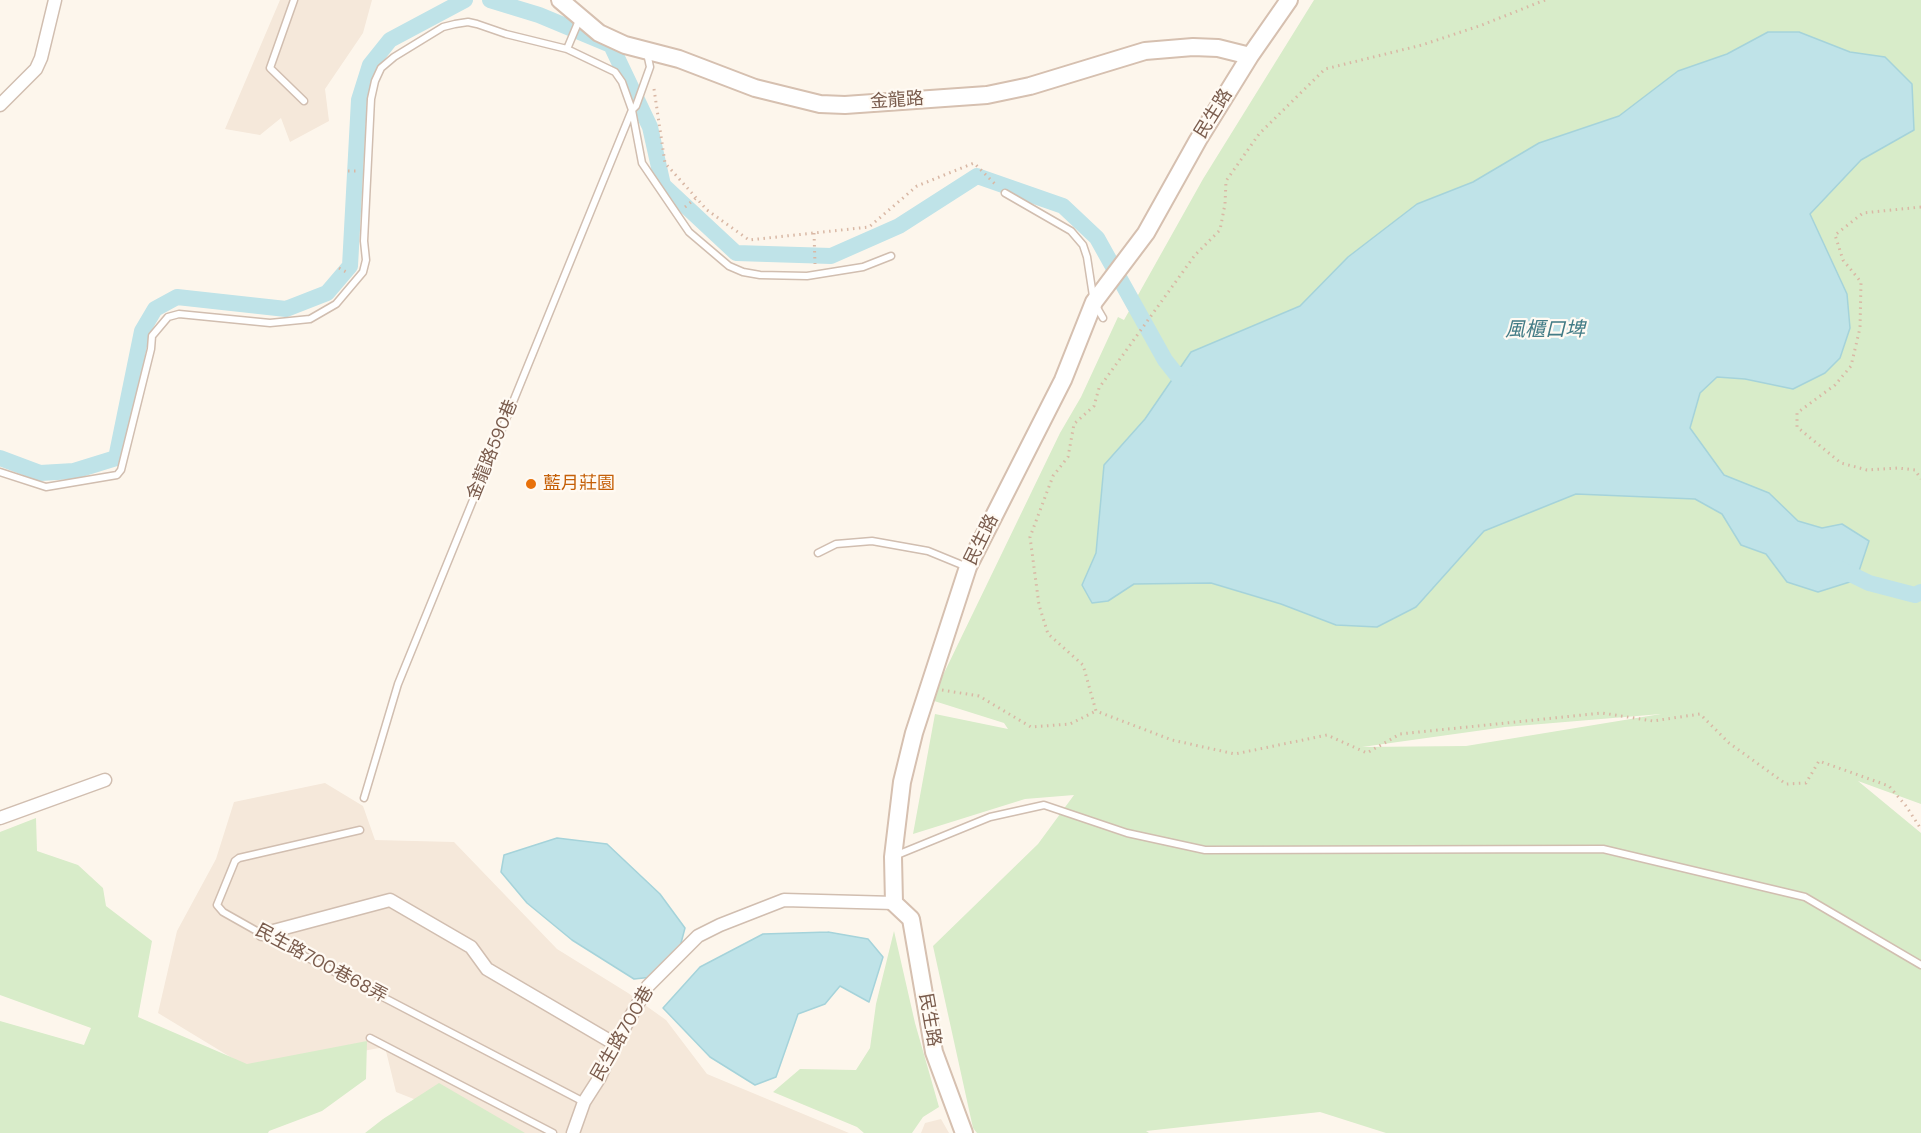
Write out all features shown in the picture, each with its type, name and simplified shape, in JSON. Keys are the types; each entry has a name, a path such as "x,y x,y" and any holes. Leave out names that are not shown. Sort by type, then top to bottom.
{"street":[{"path":"0,105 36,69 41,58 55,0"},
{"name":"金龍路","path":"560,0 599,33 648,59 679,59 755,88 820,104 845,105 987,95 1030,86 1145,51 1193,47 1218,48 1250,56"},
{"name":"民生路","path":"964,1133 934,1052 911,919 894,903 893,857 902,782 914,733 968,567 1063,380 1094,302 1146,233 1198,140 1250,56 1289,0"},
{"path":"0,818 105,780"},
{"path":"262,934 390,900 471,947 487,969 615,1044"},
{"name":"民生路700巷","path":"573,1133 584,1102 600,1077 615,1044 648,986 698,936 784,900 894,903"}],"lane":[{"path":"294,0 270,68 304,101"},
{"path":"568,48 580,18"},
{"path":"0,472 46,487 117,475 121,470 151,349 152,336 168,317 179,314 270,323 310,319 336,304 363,272 366,260 364,241 371,99 375,81 381,68 394,57 443,27 468,22 506,34 568,48 615,72 634,108 642,163 689,232 729,266 743,272 760,275 815,275 863,267 891,256"},
{"name":"金龍路590巷","path":"364,798 398,684 643,86 648,59"},
{"path":"1005,193 1071,231 1083,245 1088,257 1094,302 1103,318"},
{"path":"818,552 836,544 872,541 928,551 968,567"},
{"path":"893,857 990,817 1044,805 1126,833 1205,850 1603,849 1805,897 1921,965"},
{"name":"民生路700巷68弄","path":"360,830 239,858 235,861 217,905 223,912 262,934 584,1102"},
{"path":"370,1038 553,1133"}],"path":[{"path":"1096,711 1083,665 1048,634 1039,605 1030,537 1053,476 1068,457 1074,424 1094,406 1099,388 1188,264 1220,230 1225,204 1226,181 1259,134 1325,69 1422,45 1491,22 1545,0"},
{"path":"648,59 665,163 707,210 749,240 869,227 918,186 974,163 1005,193"},
{"path":"677,214 696,198"},
{"path":"1921,207 1863,213 1834,235 1843,260 1861,282 1860,328 1851,366 1835,385 1797,412 1797,427 1841,463 1867,470 1898,468 1916,470 1921,480"},
{"path":"814,233 815,275"},
{"path":"929,687 979,696 1031,727 1070,724 1096,711 1172,740 1235,754 1327,735 1367,753 1400,734 1602,713 1653,721 1700,714 1730,743 1786,784 1806,783 1819,761 1889,786 1921,829"}],"shaded area":[{"path":"280,0 372,0 363,33 325,89 329,121 290,142 281,118 260,135 225,129"},
{"path":"325,783 363,806 375,840 454,842 557,949 628,993 666,1020 707,1074 849,1133 487,1133 462,1118 396,1092 385,1047 318,1059 247,1067 158,1013 177,931 216,859 234,802"},
{"path":"941,1119 949,1133 921,1133 925,1123"}],"green space":[{"path":"1314,0 1921,0 1921,804 1858,781 1921,833 1921,1133 1386,1133 1320,1112 1146,1131 1149,1133 977,1133 973,1128 933,946 1038,844 1074,795 1025,799 913,834 935,714 1008,729 1004,723 931,700 1060,433 1081,397 1118,317 1124,320 1203,179","holes":["1661,714 1466,746 1362,747 1505,727"]},
{"path":"36,818 37,851 78,865 103,888 106,906 152,941 138,1017 247,1064 367,1041 366,1079 322,1111 268,1133 0,1133 0,1021 84,1045 91,1028 0,995 0,832"},
{"path":"894,931 915,1023 939,1107 923,1117 912,1133 864,1133 857,1127 773,1092 800,1069 856,1070 870,1048 876,1004"},
{"path":"439,1083 525,1133 365,1133"}],"water":[{"name":"風櫃口埤","path":"1768,32 1799,32 1850,52 1885,57 1912,84 1914,130 1861,160 1810,214 1847,294 1850,328 1840,358 1825,373 1793,389 1745,379 1717,377 1700,393 1690,428 1724,475 1769,493 1798,521 1822,528 1842,524 1869,541 1856,580 1818,592 1787,582 1766,554 1741,545 1722,514 1695,499 1576,494 1484,531 1416,607 1377,627 1336,625 1281,604 1211,583 1134,584 1108,601 1092,603 1082,585 1096,553 1104,465 1145,419 1191,352 1300,306 1348,257 1417,204 1473,182 1539,143 1619,116 1678,71 1727,54"},
{"path":"557,838 607,844 660,894 685,928 680,947 653,977 634,979 572,940 527,903 501,872 504,855"},
{"path":"828,932 868,939 883,957 869,1002 840,986 825,1004 798,1014 776,1077 755,1085 710,1057 663,1008 700,967 763,934"}],"waterway":[{"path":"0,458 40,473 74,471 116,458 142,331 155,309 177,297 286,309 327,293 350,266 359,100 370,65 390,40 465,0"},
{"path":"490,0 539,15 611,45 650,127 663,185 736,253 831,256 899,226 977,176 1063,206 1097,238 1165,360 1176,374 1196,378"},
{"path":"1838,568 1869,583 1915,595 1921,592"}],"place":[{"name":"藍月莊園","path":"531,484"}]}
